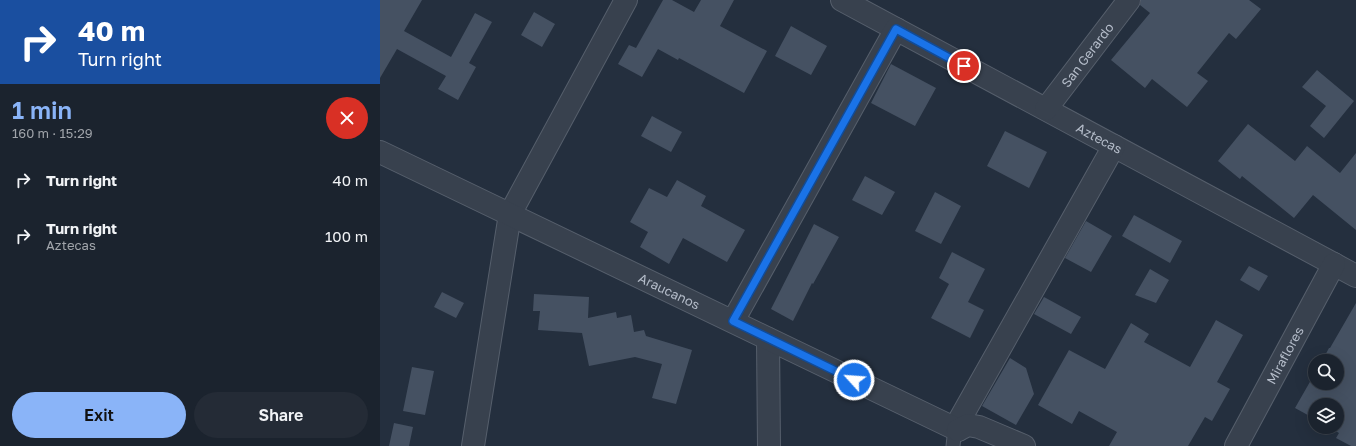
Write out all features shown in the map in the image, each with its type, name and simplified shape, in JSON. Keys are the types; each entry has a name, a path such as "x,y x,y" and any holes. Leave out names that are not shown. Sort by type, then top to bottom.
{"street":[{"path":"473,446 510,214 626,0"},
{"name":"Aztecas","path":"842,0 1356,276"},
{"name":"San Gerardo","path":"1046,109 1129,0"},
{"path":"733,321 896,29"},
{"path":"957,437 1114,146"},
{"name":"Araucanos","path":"380,152 733,321 957,437"},
{"name":"Miraflores","path":"1236,446 1334,264"},
{"path":"768,339 769,446"},
{"path":"957,437 968,425 979,427 1024,446"}],"building":[{"path":"380,0 422,0 404,31 451,57 475,13 492,22 469,63 476,67 458,100 438,89 446,76 397,49 380,78"},
{"path":"663,0 672,0 694,12 701,0 734,0 720,26 767,51 744,93 679,58 678,60 658,49 642,77 618,64 629,45 636,48"},
{"path":"1141,0 1249,0 1261,9 1236,39 1229,33 1197,73 1208,81 1187,107 1152,79 1145,88 1111,60 1150,13 1140,5"},
{"path":"534,12 555,24 542,47 521,35"},
{"path":"791,26 827,46 811,75 775,56"},
{"path":"891,64 936,88 915,126 871,103"},
{"path":"1317,70 1354,101 1324,138 1310,126 1326,106 1302,87"},
{"path":"652,116 682,132 671,152 641,136"},
{"path":"1248,124 1295,161 1307,146 1340,173 1356,153 1356,230 1313,195 1294,218 1242,176 1240,179 1218,161"},
{"path":"1005,131 1047,152 1029,188 987,166"},
{"path":"865,176 895,192 882,215 852,200"},
{"path":"677,180 706,196 701,206 745,230 727,262 683,238 669,264 640,247 648,232 630,222 649,188 667,197"},
{"path":"935,192 961,206 941,244 915,231"},
{"path":"1134,215 1182,241 1170,263 1122,236"},
{"path":"1086,221 1112,236 1091,272 1065,258"},
{"path":"814,224 839,237 813,284 812,283 793,321 771,309"},
{"path":"952,252 985,269 968,302 984,310 970,338 931,318 949,284 939,278"},
{"path":"1249,266 1268,276 1259,291 1240,280"},
{"path":"1150,269 1169,280 1156,303 1135,295"},
{"path":"442,292 464,303 456,318 434,307"},
{"path":"534,294 589,297 588,318 616,312 617,318 631,315 634,332 644,330 646,336 692,350 676,404 652,398 662,364 635,357 589,366 582,333 538,330 540,311 533,311"},
{"path":"1044,297 1081,317 1071,334 1034,314"},
{"path":"1356,303 1356,446 1351,446 1336,438 1338,434 1344,434 1344,398 1308,398 1308,415 1295,408 1308,385 1308,390 1344,390 1344,354 1326,354"},
{"path":"1216,320 1243,335 1217,382 1230,389 1212,421 1205,417 1188,446 1109,446 1117,432 1079,411 1072,424 1038,405 1069,350 1105,369 1131,323 1149,334 1144,342 1190,367"},
{"path":"1010,358 1026,368 1034,394 1016,425 982,406"},
{"path":"412,367 434,371 425,415 403,411"},
{"path":"394,423 413,427 409,446 389,446"}],"route":[{"path":"854,380 733,321 896,29 964,66"}]}
